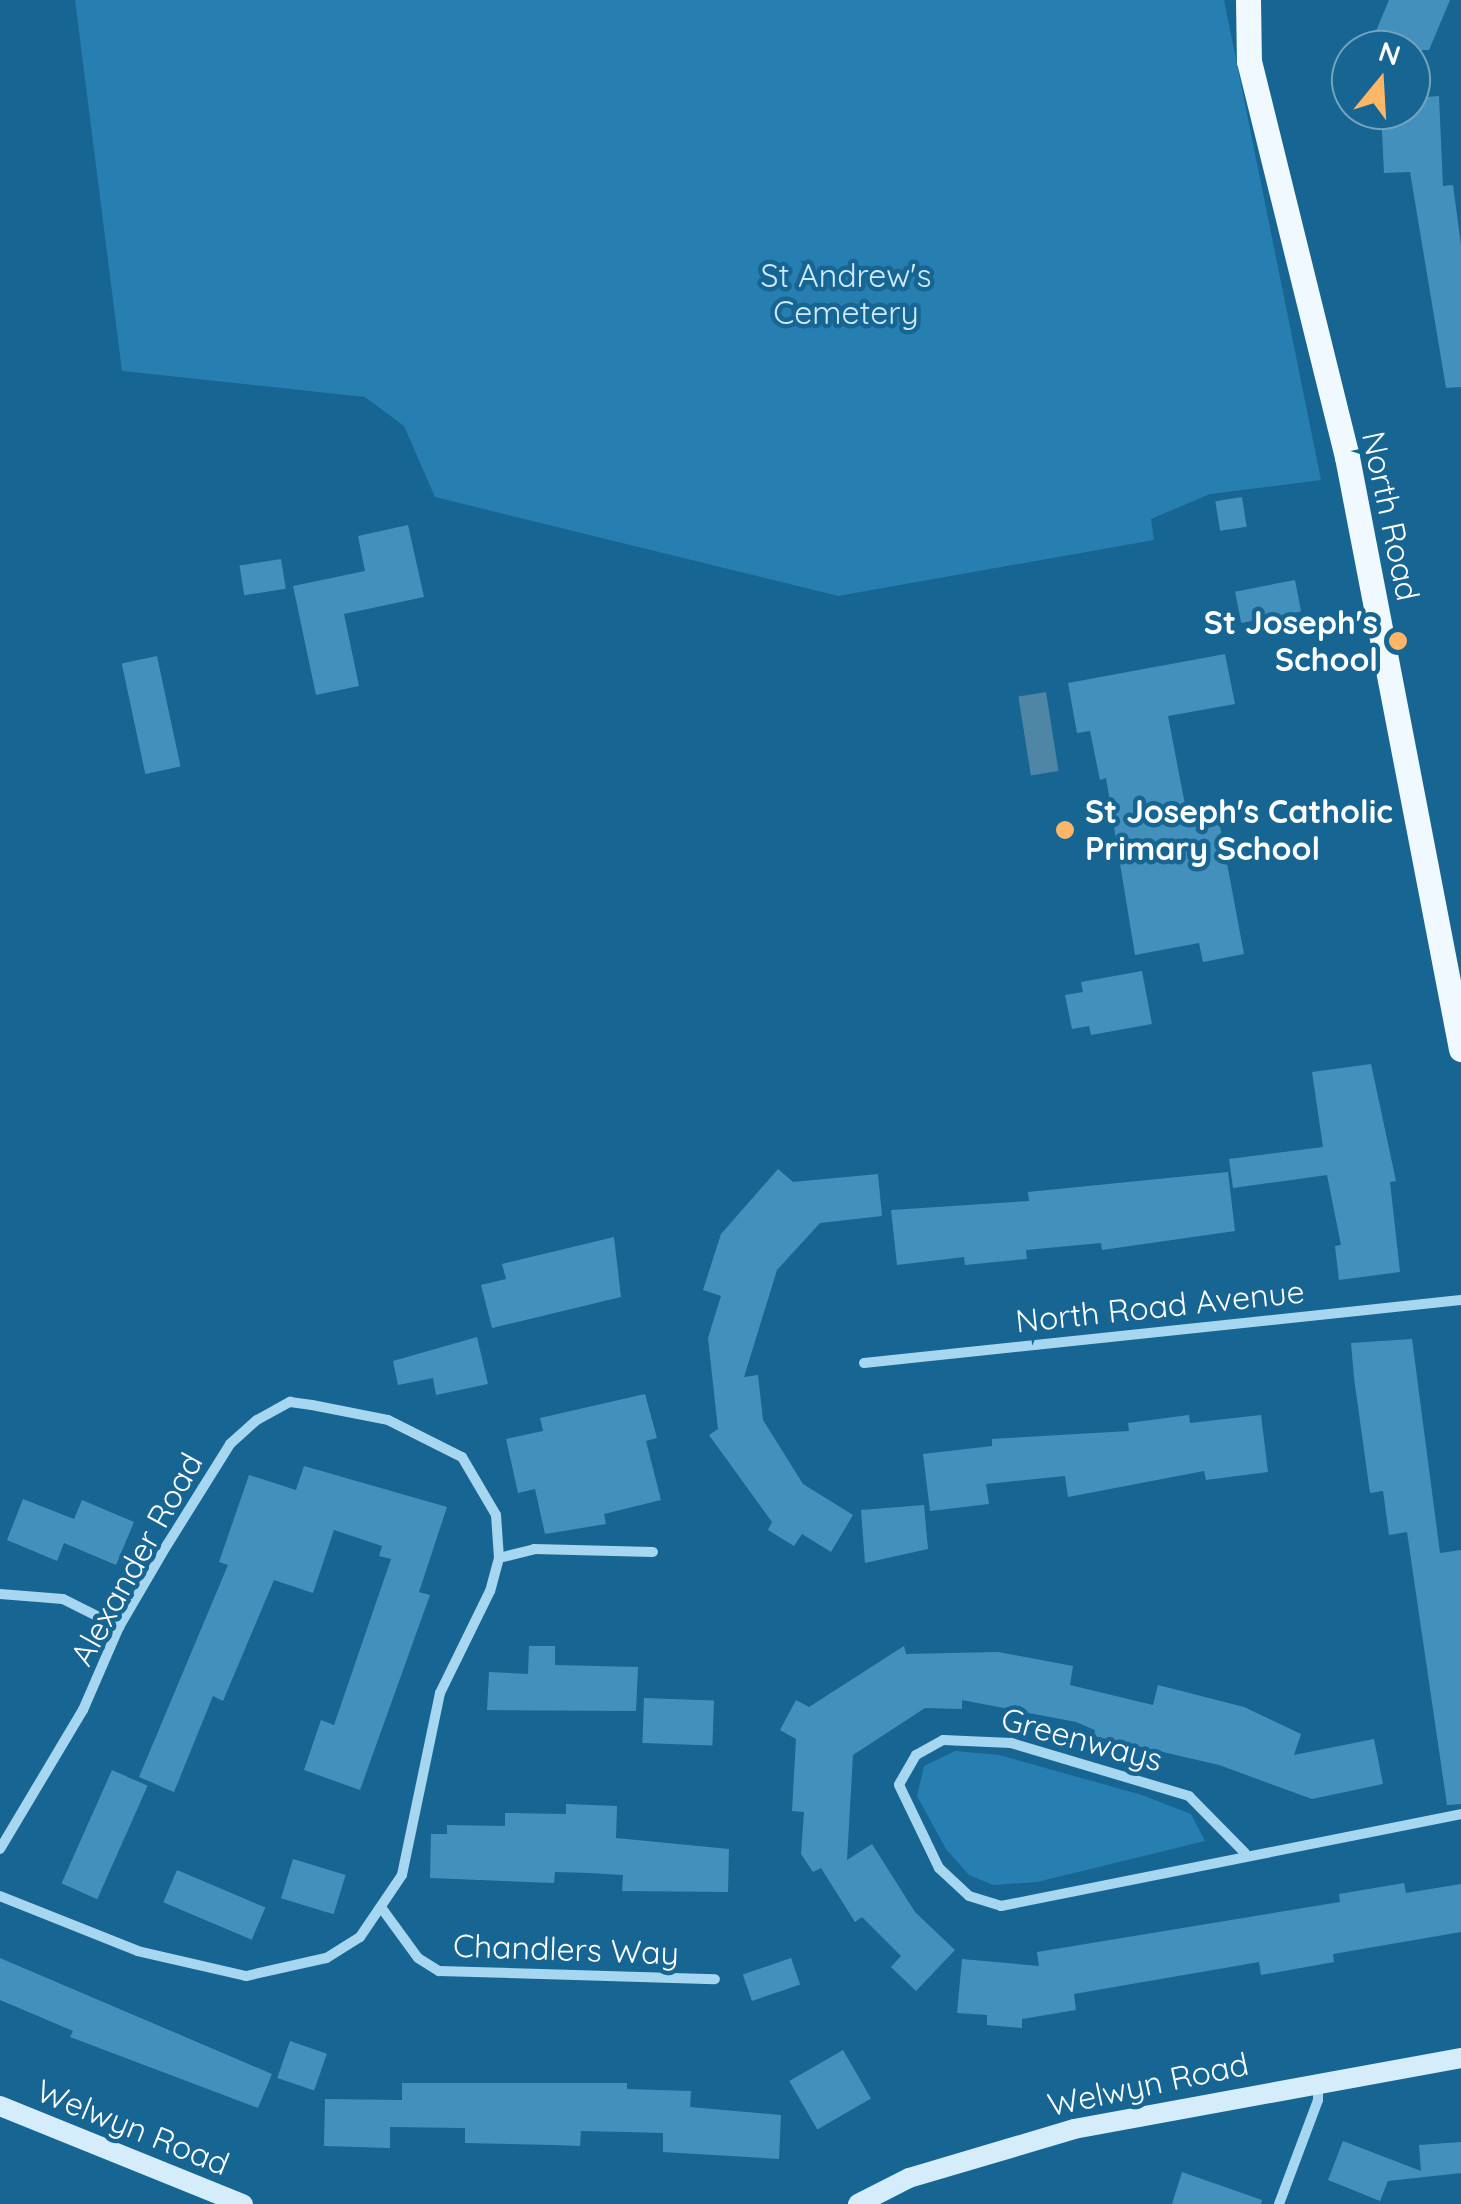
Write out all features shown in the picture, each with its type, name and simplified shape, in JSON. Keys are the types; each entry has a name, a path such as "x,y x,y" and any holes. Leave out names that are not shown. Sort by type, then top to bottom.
{"main road":[{"name":"North Road","path":"1248,0 1248,62 1347,457 1461,1049"},
{"name":"Welwyn Road","path":"858,2204 909,2178 1020,2143 1318,2080 1461,2058"},
{"name":"Welwyn Road","path":"0,2106 242,2204"}],"street":[{"name":"North Road Avenue","path":"864,1363 1461,1300"},
{"name":"Alexander Road","path":"0,1849 83,1710 119,1627 221,1458 257,1420 290,1402 388,1420 462,1457 496,1515 499,1558"},
{"path":"0,1896 138,1951 246,1976 326,1958 360,1938 383,1910 402,1875 440,1693 490,1591 499,1558 534,1549 653,1552"},
{"path":"0,1594 63,1599 119,1627"},
{"name":"Greenways","path":"1245,1853 1189,1796 1011,1743 943,1740 916,1755 899,1784 939,1868 969,1896 1000,1906 1245,1853 1461,1814"},
{"name":"Chandlers Way","path":"383,1910 418,1958 439,1971 715,1979"},
{"path":"1279,2204 1318,2100 1318,2080"}],"green space":[{"name":"St Andrew's Cemetery","path":"75,0 1224,0 1321,480 1210,494 1151,519 1154,540 838,596 435,497 404,426 365,397 122,371"},
{"path":"955,1751 999,1755 1142,1795 1191,1814 1205,1841 1037,1882 993,1885 969,1875 946,1849 917,1796 924,1766"}],"shaded area":[{"path":"1046,692 1059,771 1031,775 1018,696"}],"building":[{"path":"1389,0 1450,0 1431,45 1431,30 1376,30"},
{"path":"1439,96 1443,186 1453,185 1461,245 1461,387 1446,388 1410,172 1384,173 1382,130 1431,130 1431,97"},
{"path":"1242,497 1247,527 1220,531 1215,501"},
{"path":"408,525 424,597 344,614 359,686 316,695 293,586 365,571 358,536"},
{"path":"281,559 286,589 244,595 240,566"},
{"path":"1295,580 1301,611 1241,623 1235,592"},
{"path":"1225,654 1235,704 1168,716 1186,810 1216,805 1244,954 1203,962 1199,943 1135,955 1106,778 1100,780 1090,731 1077,733 1068,683"},
{"path":"157,656 180,767 145,774 122,663"},
{"path":"1142,971 1152,1024 1091,1035 1089,1026 1072,1029 1065,995 1083,992 1081,982"},
{"path":"1371,1064 1396,1181 1390,1182 1400,1272 1339,1280 1335,1246 1341,1245 1327,1175 1233,1188 1229,1159 1323,1147 1312,1072"},
{"path":"778,1169 793,1182 878,1174 882,1216 820,1223 777,1270 744,1377 758,1375 763,1420 803,1484 853,1515 831,1552 802,1534 794,1546 768,1530 772,1522 709,1435 718,1429 708,1338 721,1296 703,1290 721,1234"},
{"path":"1228,1172 1235,1231 1102,1250 1101,1243 1026,1250 1027,1259 965,1265 964,1257 897,1265 891,1210 1029,1201 1028,1192"},
{"path":"614,1237 621,1297 492,1328 481,1285 506,1279 502,1264"},
{"path":"477,1337 488,1384 436,1395 433,1378 398,1385 393,1361"},
{"path":"1412,1339 1440,1553 1461,1550 1461,1804 1447,1805 1407,1532 1389,1535 1383,1491 1370,1493 1354,1378 1351,1343"},
{"path":"645,1394 657,1438 646,1441 661,1500 604,1514 606,1524 545,1534 535,1489 518,1493 506,1439 543,1431 540,1418"},
{"path":"1189,1415 1190,1423 1261,1415 1268,1472 1206,1480 1204,1471 1068,1497 1065,1476 986,1484 989,1504 930,1511 923,1454 992,1446 992,1439 1129,1431 1128,1423"},
{"path":"304,1466 447,1507 419,1592 430,1595 360,1790 304,1770 321,1720 334,1725 391,1559 379,1556 382,1546 334,1530 313,1593 274,1580 223,1701 213,1696 174,1792 139,1777 228,1565 219,1562 249,1475 296,1490"},
{"path":"23,1499 74,1519 82,1500 134,1522 116,1565 64,1543 57,1561 7,1540"},
{"path":"924,1505 928,1549 865,1563 861,1510"},
{"path":"529,1646 555,1646 555,1665 638,1667 636,1711 487,1710 489,1672 528,1674"},
{"path":"904,1646 906,1654 998,1652 1073,1666 1070,1685 1153,1705 1158,1685 1244,1707 1301,1734 1294,1755 1374,1739 1383,1784 1312,1799 1219,1765 1094,1736 1095,1730 1076,1722 962,1700 962,1709 925,1708 853,1755 847,1860 872,1844 915,1912 955,1950 916,1991 891,1967 901,1956 862,1917 855,1922 821,1868 813,1872 801,1854 804,1812 792,1811 796,1739 780,1730 796,1700 809,1707"},
{"path":"644,1698 714,1700 712,1745 642,1743"},
{"path":"112,1770 148,1786 97,1899 62,1883"},
{"path":"566,1804 617,1806 616,1838 729,1849 728,1892 622,1891 623,1875 589,1873 555,1872 554,1883 430,1878 431,1834 447,1834 447,1825 505,1826 505,1813 566,1814"},
{"path":"293,1859 346,1875 334,1914 281,1898"},
{"path":"177,1870 265,1908 252,1940 163,1902"},
{"path":"1404,1883 1406,1893 1461,1884 1461,1932 1333,1954 1334,1962 1261,1975 1259,1962 1074,1994 1076,2010 1022,2019 1022,2028 987,2025 987,2015 957,2013 962,1959 1039,1966 1037,1952 1340,1902 1339,1894"},
{"path":"0,1958 272,2074 258,2108 70,2037 73,2031 0,2000"},
{"path":"791,1958 800,1984 752,2001 743,1975"},
{"path":"290,2041 327,2054 314,2091 277,2078"},
{"path":"843,2050 871,2098 817,2129 789,2081"},
{"path":"402,2083 627,2083 627,2089 691,2091 690,2107 781,2115 779,2159 663,2152 663,2133 581,2131 580,2146 465,2143 465,2128 390,2127 390,2148 324,2146 325,2099 402,2100"},
{"path":"1343,2141 1421,2171 1419,2145 1461,2142 1461,2173 1388,2181 1380,2201 1328,2180"},
{"path":"1182,2172 1262,2200 1261,2204 1172,2204"}],"place":[{"name":"St Joseph's School","path":"1398,641"},
{"name":"St Joseph's Catholic Primary School","path":"1065,830"}]}
